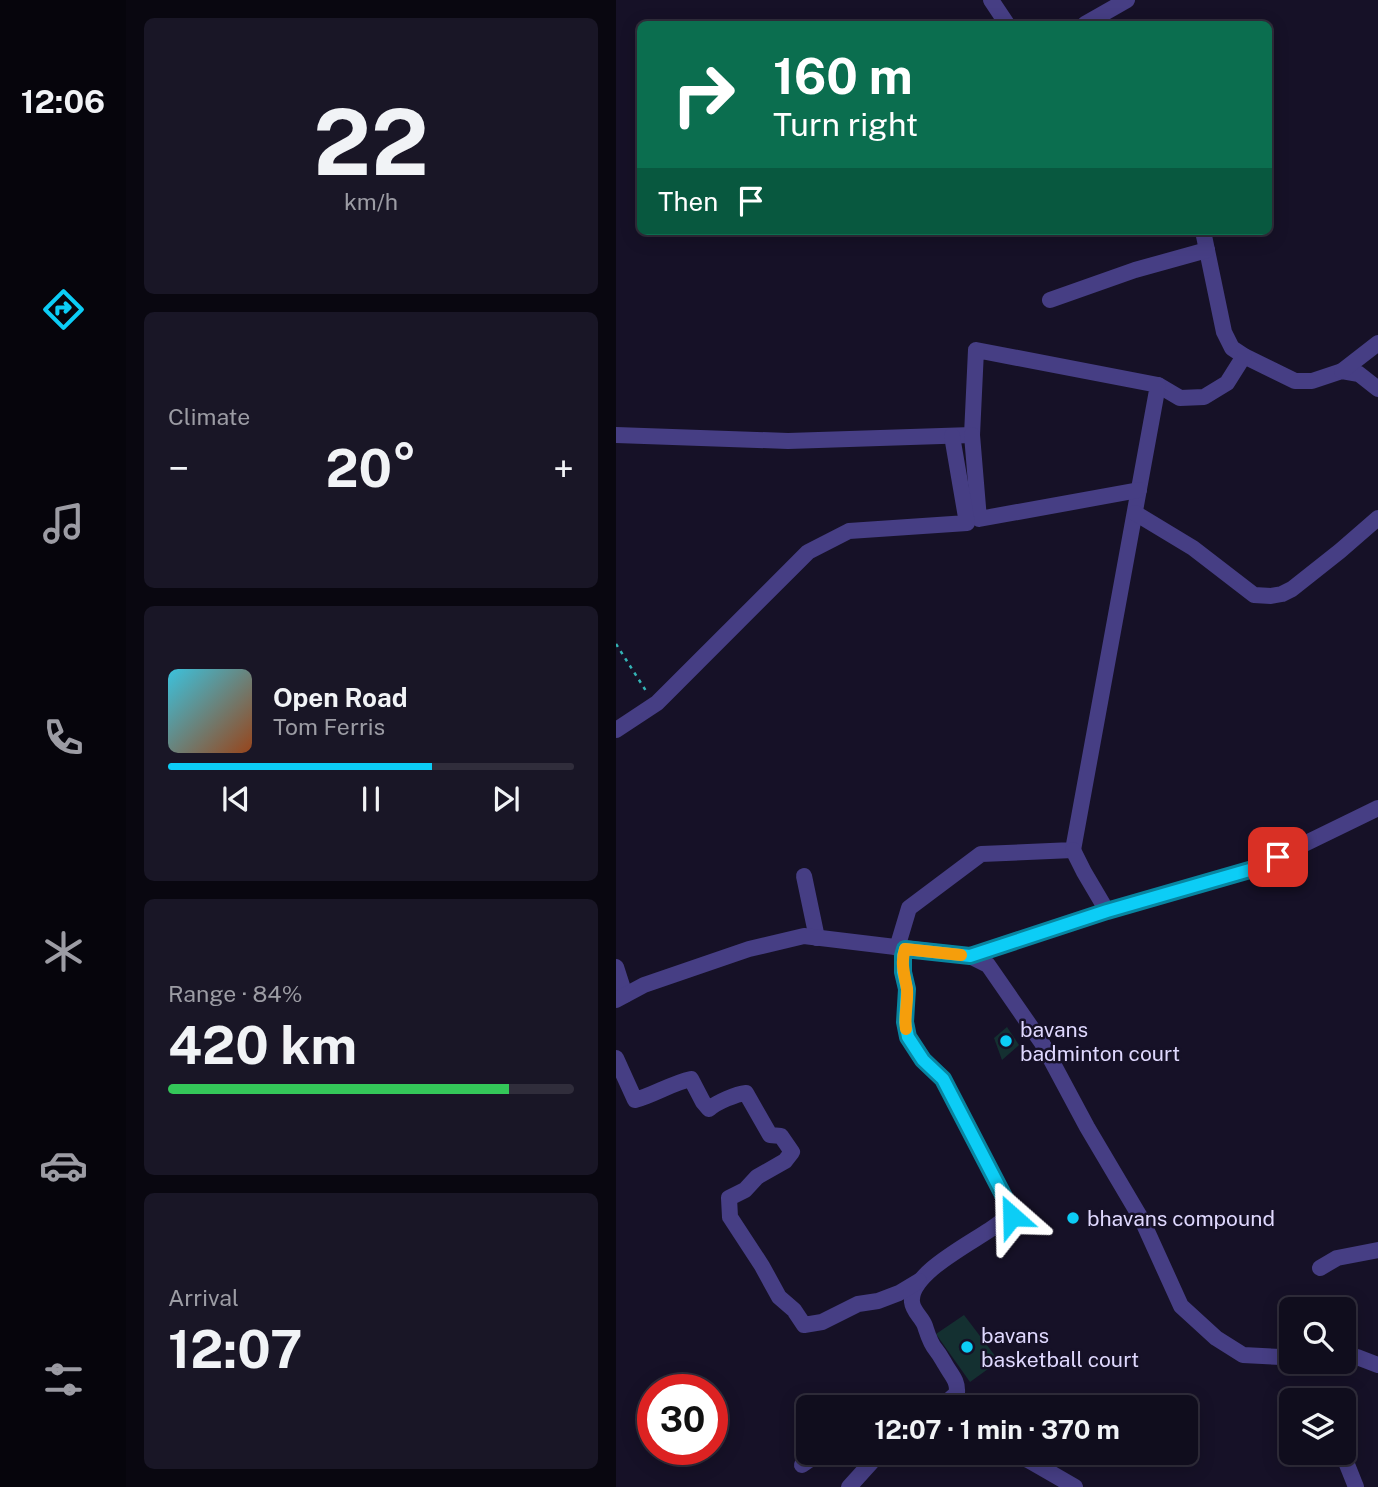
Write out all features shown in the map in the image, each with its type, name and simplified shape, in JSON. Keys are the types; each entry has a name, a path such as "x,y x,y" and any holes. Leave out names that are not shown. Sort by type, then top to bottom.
{"street":[{"path":"991,0 1005,21"},
{"path":"1090,21 1127,0"},
{"path":"1204,235 1224,332 1232,348 1244,356 1295,381 1312,381 1342,371 1378,343"},
{"path":"1050,300 1135,270 1207,250"},
{"path":"1139,489 979,519 972,435 976,350 1158,385 1180,398 1204,397 1227,383 1244,356"},
{"path":"1342,371 1359,374 1378,389"},
{"path":"1107,911 1073,850 1158,385"},
{"path":"616,435 788,441 972,435"},
{"path":"616,730 655,704 808,552 849,531 967,523 953,436"},
{"path":"1135,513 1193,548 1254,595 1263,597 1282,594 1292,589 1378,518"},
{"path":"970,956 1107,911 1253,869 1378,808"},
{"path":"616,1058 635,1100 691,1079 709,1109 716,1102 746,1093 770,1135 781,1136 786,1143 792,1153 785,1161 757,1177 745,1190 729,1198 730,1217 779,1297 794,1310 804,1325 822,1322 858,1304 878,1301 899,1293 951,1254 1012,1216 943,1079 923,1060 908,1037 905,1022 907,989 901,949 909,908 981,854 1073,850"},
{"path":"804,876 817,938"},
{"path":"616,967 621,997 644,985 749,949 804,936 970,956 988,965 1042,1043 1087,1127 1142,1220 1181,1306 1216,1338 1243,1354 1279,1357"},
{"path":"1320,1268 1337,1258 1378,1250"},
{"path":"919,1280 912,1296 912,1304 924,1324 926,1334 957,1384 955,1395"},
{"path":"1356,1357 1378,1366"},
{"path":"849,1487 869,1465"},
{"path":"1037,1465 1075,1487"},
{"path":"1347,1465 1356,1487"}],"path":[{"path":"616,644 655,704"}],"green space":[{"name":"bavans badminton court","path":"1007,1027 1019,1045 1002,1060 994,1038"},
{"name":"bavans basketball court","path":"964,1315 999,1361 970,1382 936,1334"}],"slow traffic":[{"path":"906,1029 907,989 903,972 905,949 961,955"}],"place":[{"name":"bavans badminton court","path":"1006,1041"},
{"name":"bhavans compound","path":"1073,1218"},
{"name":"bavans basketball court","path":"967,1347"}],"route":[{"path":"1012,1216 943,1079 923,1060 908,1037 905,1022 907,989 903,972 905,949 970,956 1107,911 1253,869 1278,857"}]}
